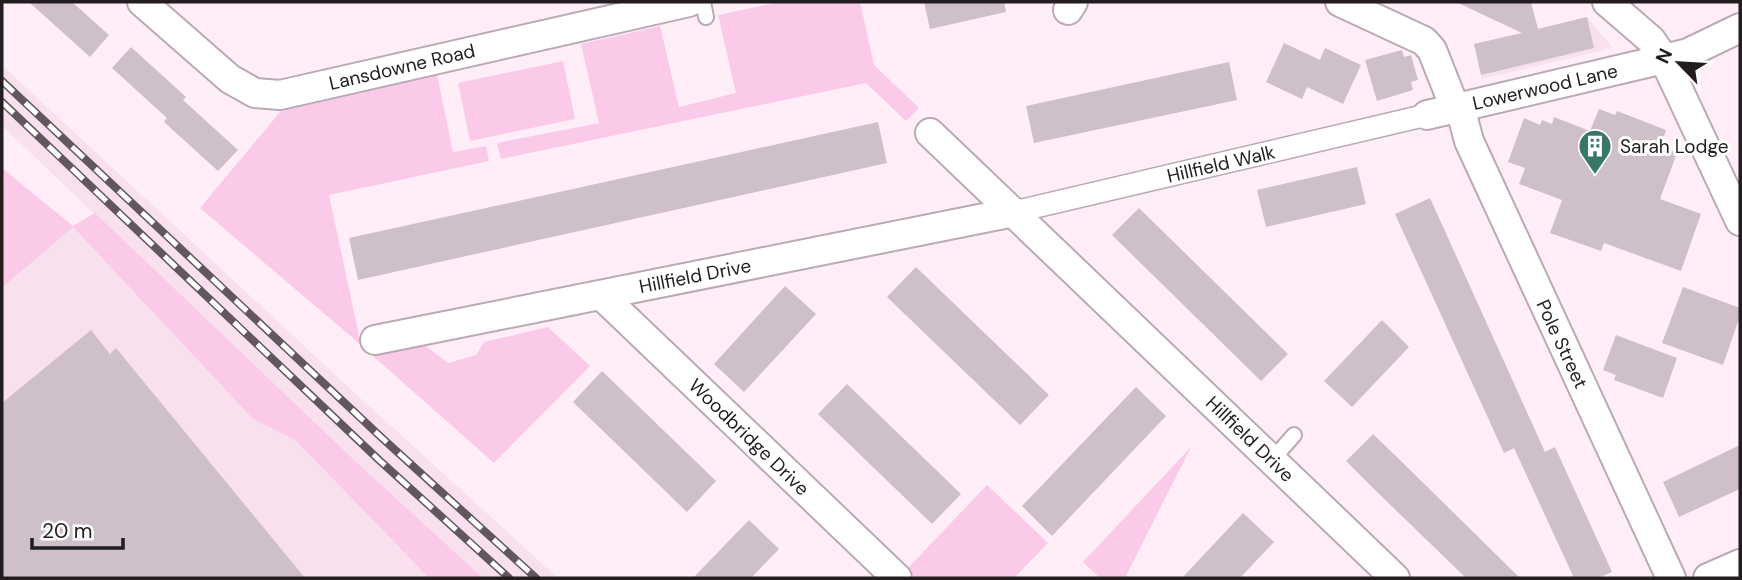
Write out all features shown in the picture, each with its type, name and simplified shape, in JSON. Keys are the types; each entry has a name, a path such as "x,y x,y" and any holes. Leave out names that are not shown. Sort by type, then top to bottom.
{"street":[{"name":"Lansdowne Road","path":"142,2 230,79 255,93 280,95 698,10"},
{"name":"Pole Street","path":"1340,2 1424,41 1432,50 1447,110 1469,141 1671,578"},
{"path":"1607,2 1651,40 1664,59 1740,221"},
{"name":"Lowerwood Lane","path":"1447,110 1688,53 1740,29"},
{"name":"Hillfield Walk","path":"1014,212 1447,110"},
{"name":"Hillfield Drive","path":"930,133 1395,578"},
{"name":"Hillfield Drive","path":"375,340 1014,212"},
{"name":"Woodbridge Drive","path":"601,295 897,578"},
{"path":"1708,578 1740,564"}],"lane":[{"path":"698,10 703,2"},
{"path":"1272,460 1294,435"}],"shaded area":[{"path":"780,2 860,2 874,65 919,108 906,121 866,83 501,159 497,143 599,123 581,44 660,26 679,107 736,93 718,15"},
{"path":"1587,17 1613,48 1482,79 1474,44"},
{"path":"563,61 575,119 470,141 458,83"},
{"path":"2,65 558,578 483,578 353,459 2,126"},
{"path":"437,74 453,152 486,146 489,161 329,195 361,345 200,208 285,106"},
{"path":"2,168 73,226 95,213 353,459 483,578 429,578 295,440 253,419 73,227 2,288"},
{"path":"73,227 253,419 295,440 429,578 2,578 2,288"},
{"path":"548,327 590,366 494,463 373,356 424,345 448,363 476,355 484,342"},
{"path":"1191,447 1125,578 1100,578 1083,562"},
{"path":"987,485 1048,543 1014,578 916,578 907,569"}],"building":[{"path":"29,2 72,2 109,35 90,57"},
{"path":"924,2 1004,2 1006,12 930,29"},
{"path":"1456,2 1531,2 1538,29 1587,17 1594,48 1481,75 1474,44 1522,33"},
{"path":"1284,43 1320,60 1325,48 1361,65 1343,104 1307,87 1302,99 1266,82"},
{"path":"131,47 186,97 183,100 238,150 218,171 164,122 167,118 112,68"},
{"path":"1402,50 1404,57 1411,55 1418,80 1411,82 1413,90 1377,101 1365,60"},
{"path":"1229,62 1237,100 1034,143 1026,106"},
{"name":"Sarah Lodge","path":"1599,109 1615,115 1617,111 1666,130 1661,146 1677,153 1660,199 1701,214 1681,271 1604,243 1601,251 1550,233 1562,200 1519,184 1525,168 1508,162 1524,118 1540,125 1542,120 1552,124 1554,117 1590,131"},
{"path":"878,122 887,163 358,280 349,238"},
{"path":"1357,167 1366,204 1266,227 1257,190"},
{"path":"1430,198 1545,452 1555,447 1612,572 1598,578 1574,578 1514,448 1504,453 1395,214"},
{"path":"1139,208 1288,354 1261,381 1112,235"},
{"path":"916,267 1049,395 1020,425 887,297"},
{"path":"785,286 816,314 744,392 714,364"},
{"path":"1683,287 1740,308 1740,316 1723,365 1662,343"},
{"path":"1382,320 1409,347 1352,407 1324,381"},
{"path":"91,330 110,354 116,348 305,578 2,578 2,403"},
{"path":"1616,335 1677,358 1663,398 1614,380 1616,375 1603,370"},
{"path":"602,371 716,481 687,512 573,402"},
{"path":"847,384 961,494 932,524 818,414"},
{"path":"1136,387 1166,416 1052,536 1022,506"},
{"path":"1373,434 1520,578 1466,578 1376,491 1346,461"},
{"path":"1740,445 1740,489 1679,517 1663,482"},
{"path":"1243,513 1274,542 1240,578 1182,578"},
{"path":"749,520 779,549 751,578 693,578"}],"railway":[{"path":"2,81 382,438 536,578"},
{"path":"2,102 379,460 509,578"}],"place":[{"name":"Sarah Lodge","path":"1595,176"}]}
